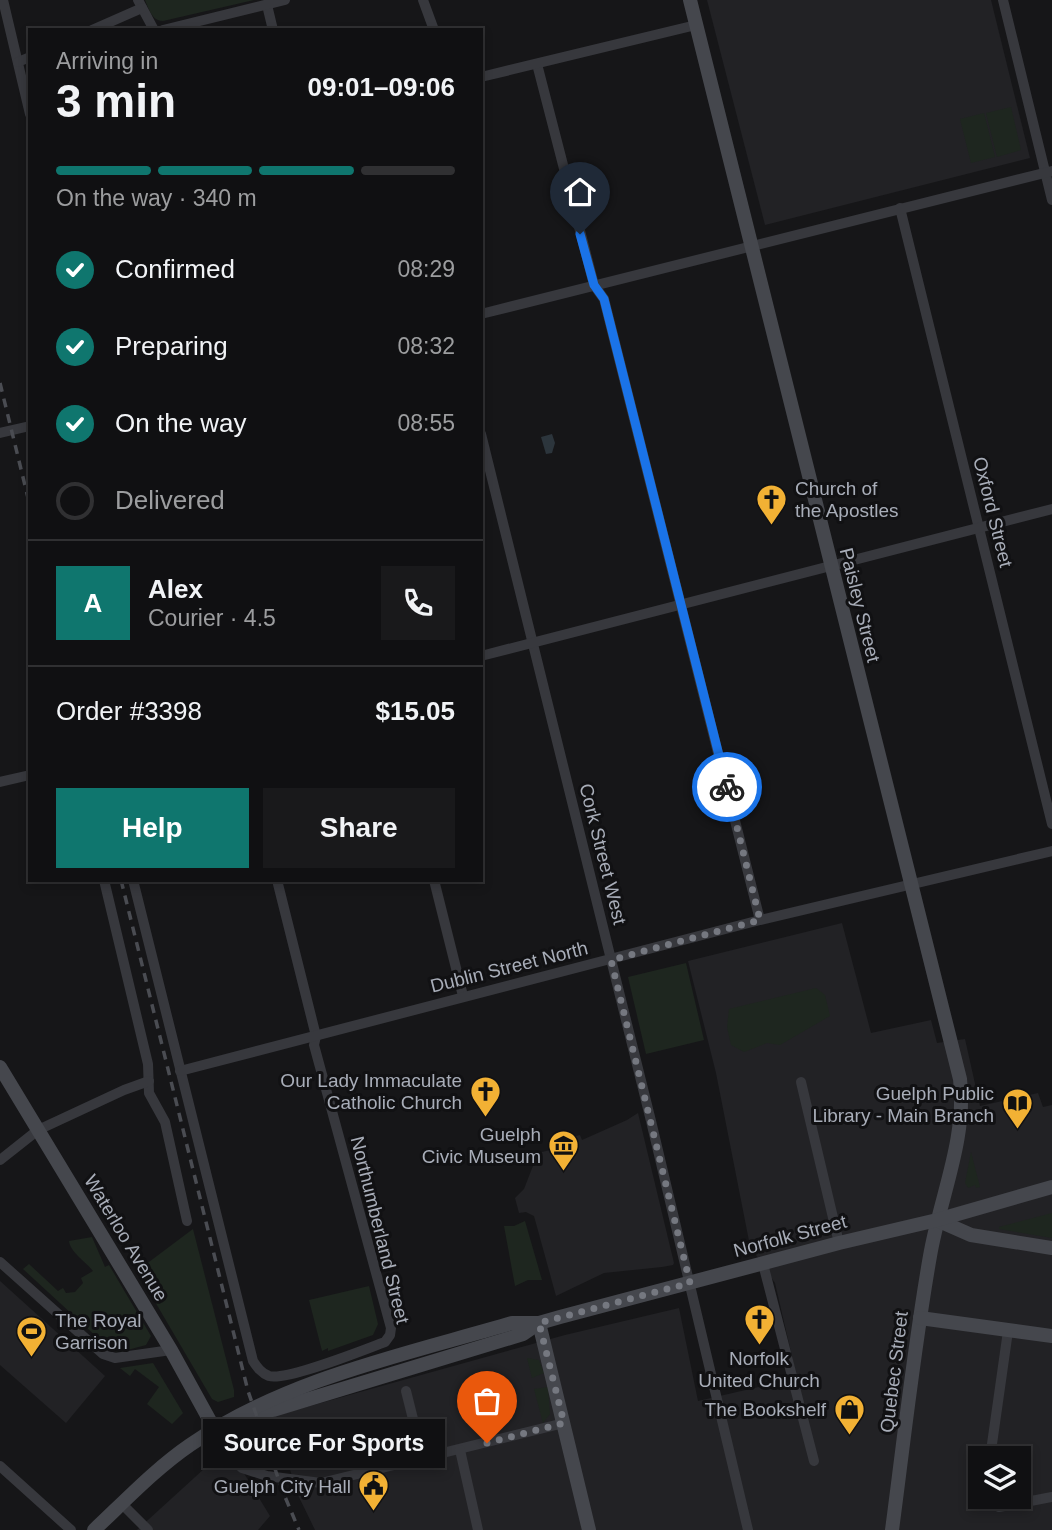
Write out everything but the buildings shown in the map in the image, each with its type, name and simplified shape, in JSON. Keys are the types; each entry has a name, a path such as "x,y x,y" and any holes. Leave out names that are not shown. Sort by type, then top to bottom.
{"main road":[{"name":"Paisley Street","path":"690,0 959,1073 962,1100 960,1131 937,1220"},
{"name":"Waterloo Avenue","path":"0,1067 171,1350 215,1430"},
{"name":"Norfolk Street","path":"94,1530 167,1462 237,1417 273,1410 523,1334 539,1323 839,1243 937,1220 1052,1187"},
{"path":"937,1220 971,1235 1052,1248"},
{"name":"Quebec Street","path":"892,1530 920,1318 937,1220"},
{"path":"920,1318 1052,1336"},
{"path":"539,1323 589,1530"}],"street":[{"path":"3,0 28,105"},
{"path":"171,28 285,0"},
{"path":"423,0 433,28"},
{"path":"1003,0 1048,172 1052,200"},
{"path":"96,28 140,4 153,28"},
{"path":"267,5 273,28"},
{"path":"483,78 696,25"},
{"path":"18,62 28,58"},
{"path":"537,64 594,285 604,299 760,920"},
{"path":"483,313 1048,172"},
{"name":"Oxford Street","path":"900,208 1052,824"},
{"path":"0,433 28,427"},
{"name":"Cork Street West","path":"483,443 690,1283 748,1530"},
{"path":"483,656 1052,509"},
{"path":"0,782 28,775"},
{"name":"Dublin Street North","path":"180,1071 760,920 1052,851"},
{"path":"104,882 148,1064 149,1093 164,1122 187,1221"},
{"path":"133,882 180,1071"},
{"name":"Northumberland Street","path":"180,1071 253,1361 264,1373 274,1376 299,1372 384,1342 390,1335 391,1328 314,1045 316,1036 277,882"},
{"path":"434,882 463,996"},
{"path":"0,1160 38,1130 149,1081"},
{"path":"801,1082 839,1243"},
{"path":"0,1262 107,1356 115,1358 171,1350"},
{"path":"763,1264 814,1461"},
{"path":"992,1446 1008,1331"},
{"path":"406,1391 423,1459"},
{"path":"215,1430 232,1458 252,1473 321,1483 564,1423"},
{"path":"460,1450 478,1530"},
{"path":"0,1466 71,1530"},
{"path":"1031,1501 1052,1497"},
{"path":"122,1504 148,1530"}],"shaded area":[{"path":"145,0 254,0 163,21 154,17"},
{"path":"707,0 991,0 1030,158 765,225"},
{"path":"1011,107 1021,150 997,157 986,113"},
{"path":"984,113 995,157 971,163 960,119"},
{"path":"552,434 555,443 552,453 546,454 541,437"},
{"path":"842,923 871,1033 931,1020 937,1043 965,1039 980,1106 1038,1093 1043,1107 1052,1105 1052,1530 315,1530 297,1493 274,1416 565,1335 679,1308 698,1401 797,1378 775,1283 750,1246 716,1073 688,961"},
{"path":"686,963 704,1040 646,1054 628,977"},
{"path":"816,988 825,995 830,1016 780,1045 767,1043 744,1052 731,1045 727,1027 729,1009"},
{"path":"638,1113 674,1263 662,1267 604,1273 556,1296 534,1216 526,1212 519,1213 515,1198 524,1189 538,1153 554,1149 552,1142 580,1135 582,1140"},
{"path":"971,1152 980,1187 976,1188 975,1185 968,1188 965,1183"},
{"path":"1052,1213 1052,1238 999,1229 999,1227"},
{"path":"525,1221 542,1280 528,1280 515,1286 504,1226 514,1226"},
{"path":"193,1229 234,1390 234,1397 218,1402 212,1399 137,1271"},
{"path":"92,1237 105,1267 109,1265 151,1336 146,1345 120,1352 111,1350 23,1269 29,1264 58,1291 63,1288 66,1293 75,1292 83,1283 81,1278 93,1271 75,1253 69,1241"},
{"path":"0,1281 105,1376 66,1423 0,1365"},
{"path":"369,1286 378,1324 373,1335 322,1351 309,1300"},
{"path":"527,1358 539,1360 544,1373 532,1378"},
{"path":"153,1363 183,1413 172,1424 147,1404 159,1387 135,1369 130,1376 120,1368"},
{"path":"548,1387 550,1414 543,1423 534,1389"},
{"path":"228,1447 270,1516 258,1530 137,1530"}],"railway":[{"path":"0,383 28,498"},
{"path":"121,882 248,1391 299,1530"}],"way so far":[{"path":"487,1443 564,1423 539,1323 690,1283 611,960 760,920 727,787"}],"place":[{"name":"Church of the Apostles","path":"772,526"},
{"name":"Our Lady Immaculate Catholic Church","path":"485,1118"},
{"name":"Guelph Public Library - Main Branch","path":"1017,1131"},
{"name":"Guelph Civic Museum","path":"564,1172"},
{"name":"Norfolk United Church","path":"759,1346"},
{"name":"The Royal Garrison","path":"32,1358"},
{"name":"The Bookshelf","path":"849,1436"},
{"name":"Source For Sports","path":"487,1443"},
{"name":"Guelph City Hall","path":"374,1513"}],"route":[{"path":"580,234 594,285 604,299 727,787"}]}
